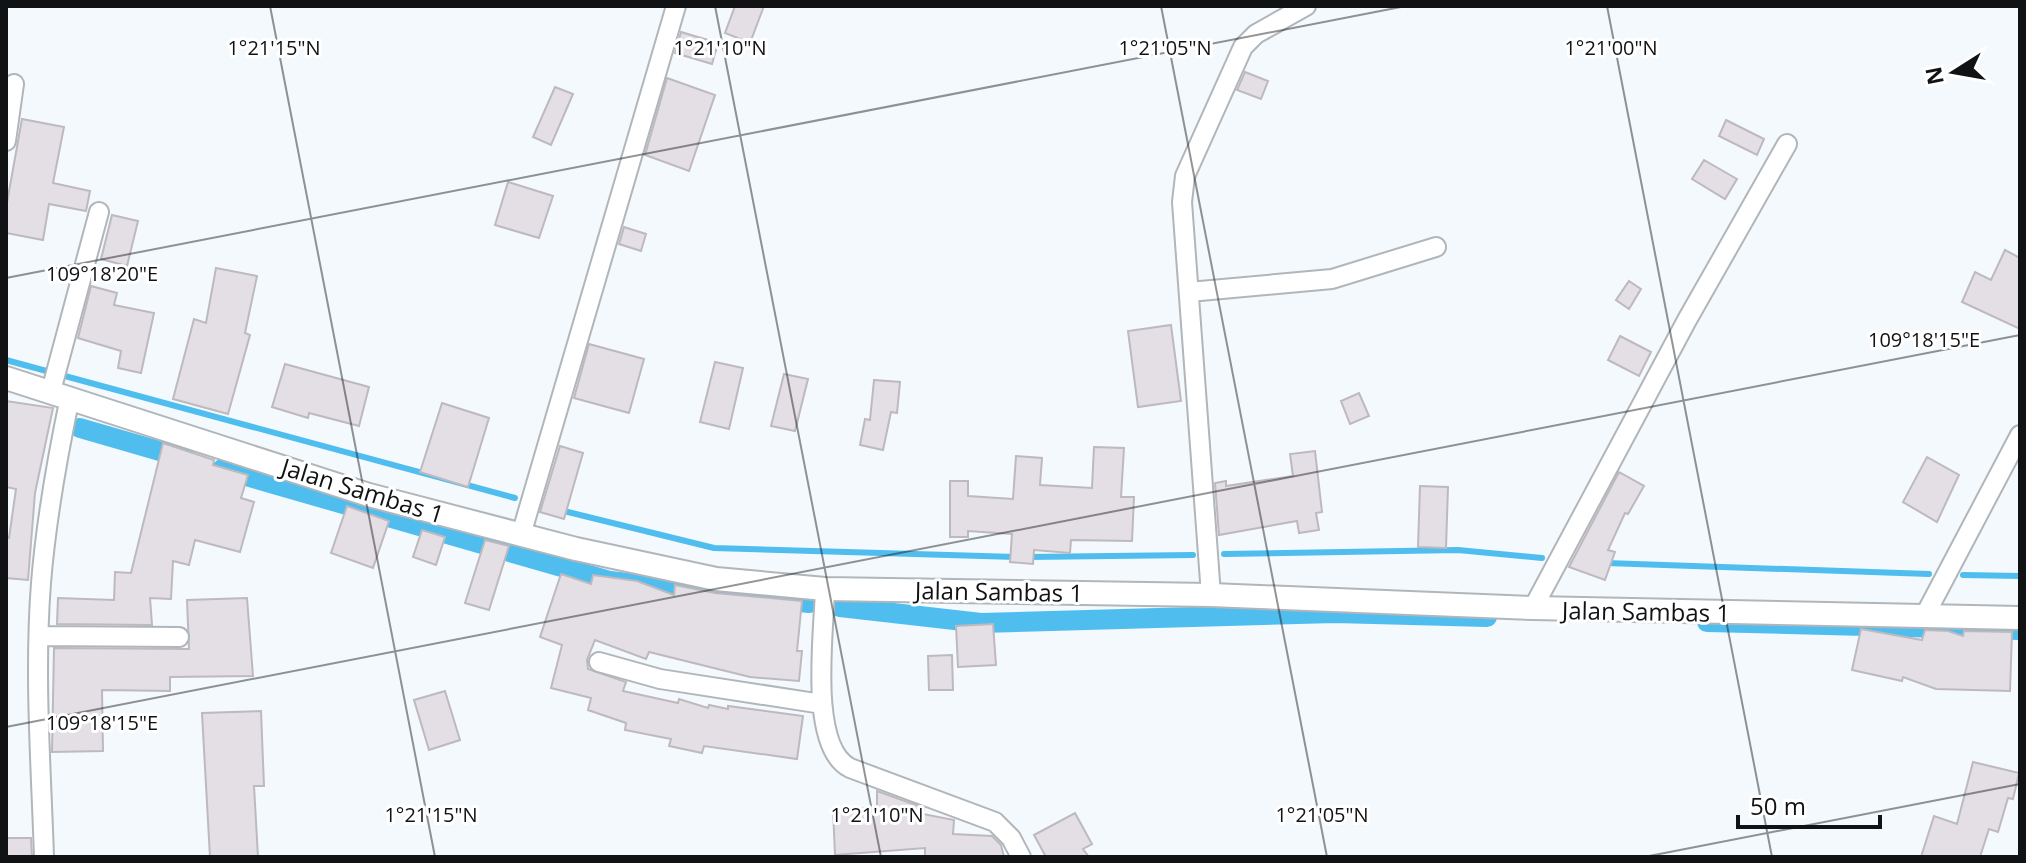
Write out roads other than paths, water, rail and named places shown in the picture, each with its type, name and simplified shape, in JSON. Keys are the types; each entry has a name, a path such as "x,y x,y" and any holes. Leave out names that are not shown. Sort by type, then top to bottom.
{"street":[{"path":"521,535 676,6"},
{"path":"1211,595 1182,202 1185,176 1243,47 1256,34 1306,6"},
{"path":"6,141 14,84"},
{"path":"1533,608 1687,320 1787,144"},
{"path":"44,857 39,636 54,476 57,393 66,334 99,212"},
{"path":"1189,292 1332,279 1436,247"},
{"name":"Jalan Sambas 1","path":"6,378 369,495 521,535 716,579 825,589 1211,595 1533,608 2020,618"},
{"path":"1924,617 2020,435"},
{"path":"825,589 822,704 830,745 841,764 995,822 1011,838 1021,857"},
{"path":"39,636 179,637"},
{"path":"599,662 660,679 822,704"}],"waterway":[{"path":"6,360 515,498"},
{"path":"80,428 187,459"},
{"path":"222,469 610,581 809,603"},
{"path":"560,510 714,548 1016,557"},
{"path":"1224,554 1458,550 1542,558"},
{"path":"1028,557 1193,555"},
{"path":"1606,563 1929,574"},
{"path":"1963,575 2020,576"},
{"path":"840,607 981,623 1335,613 1487,617"},
{"path":"1707,622 2020,630"}]}
